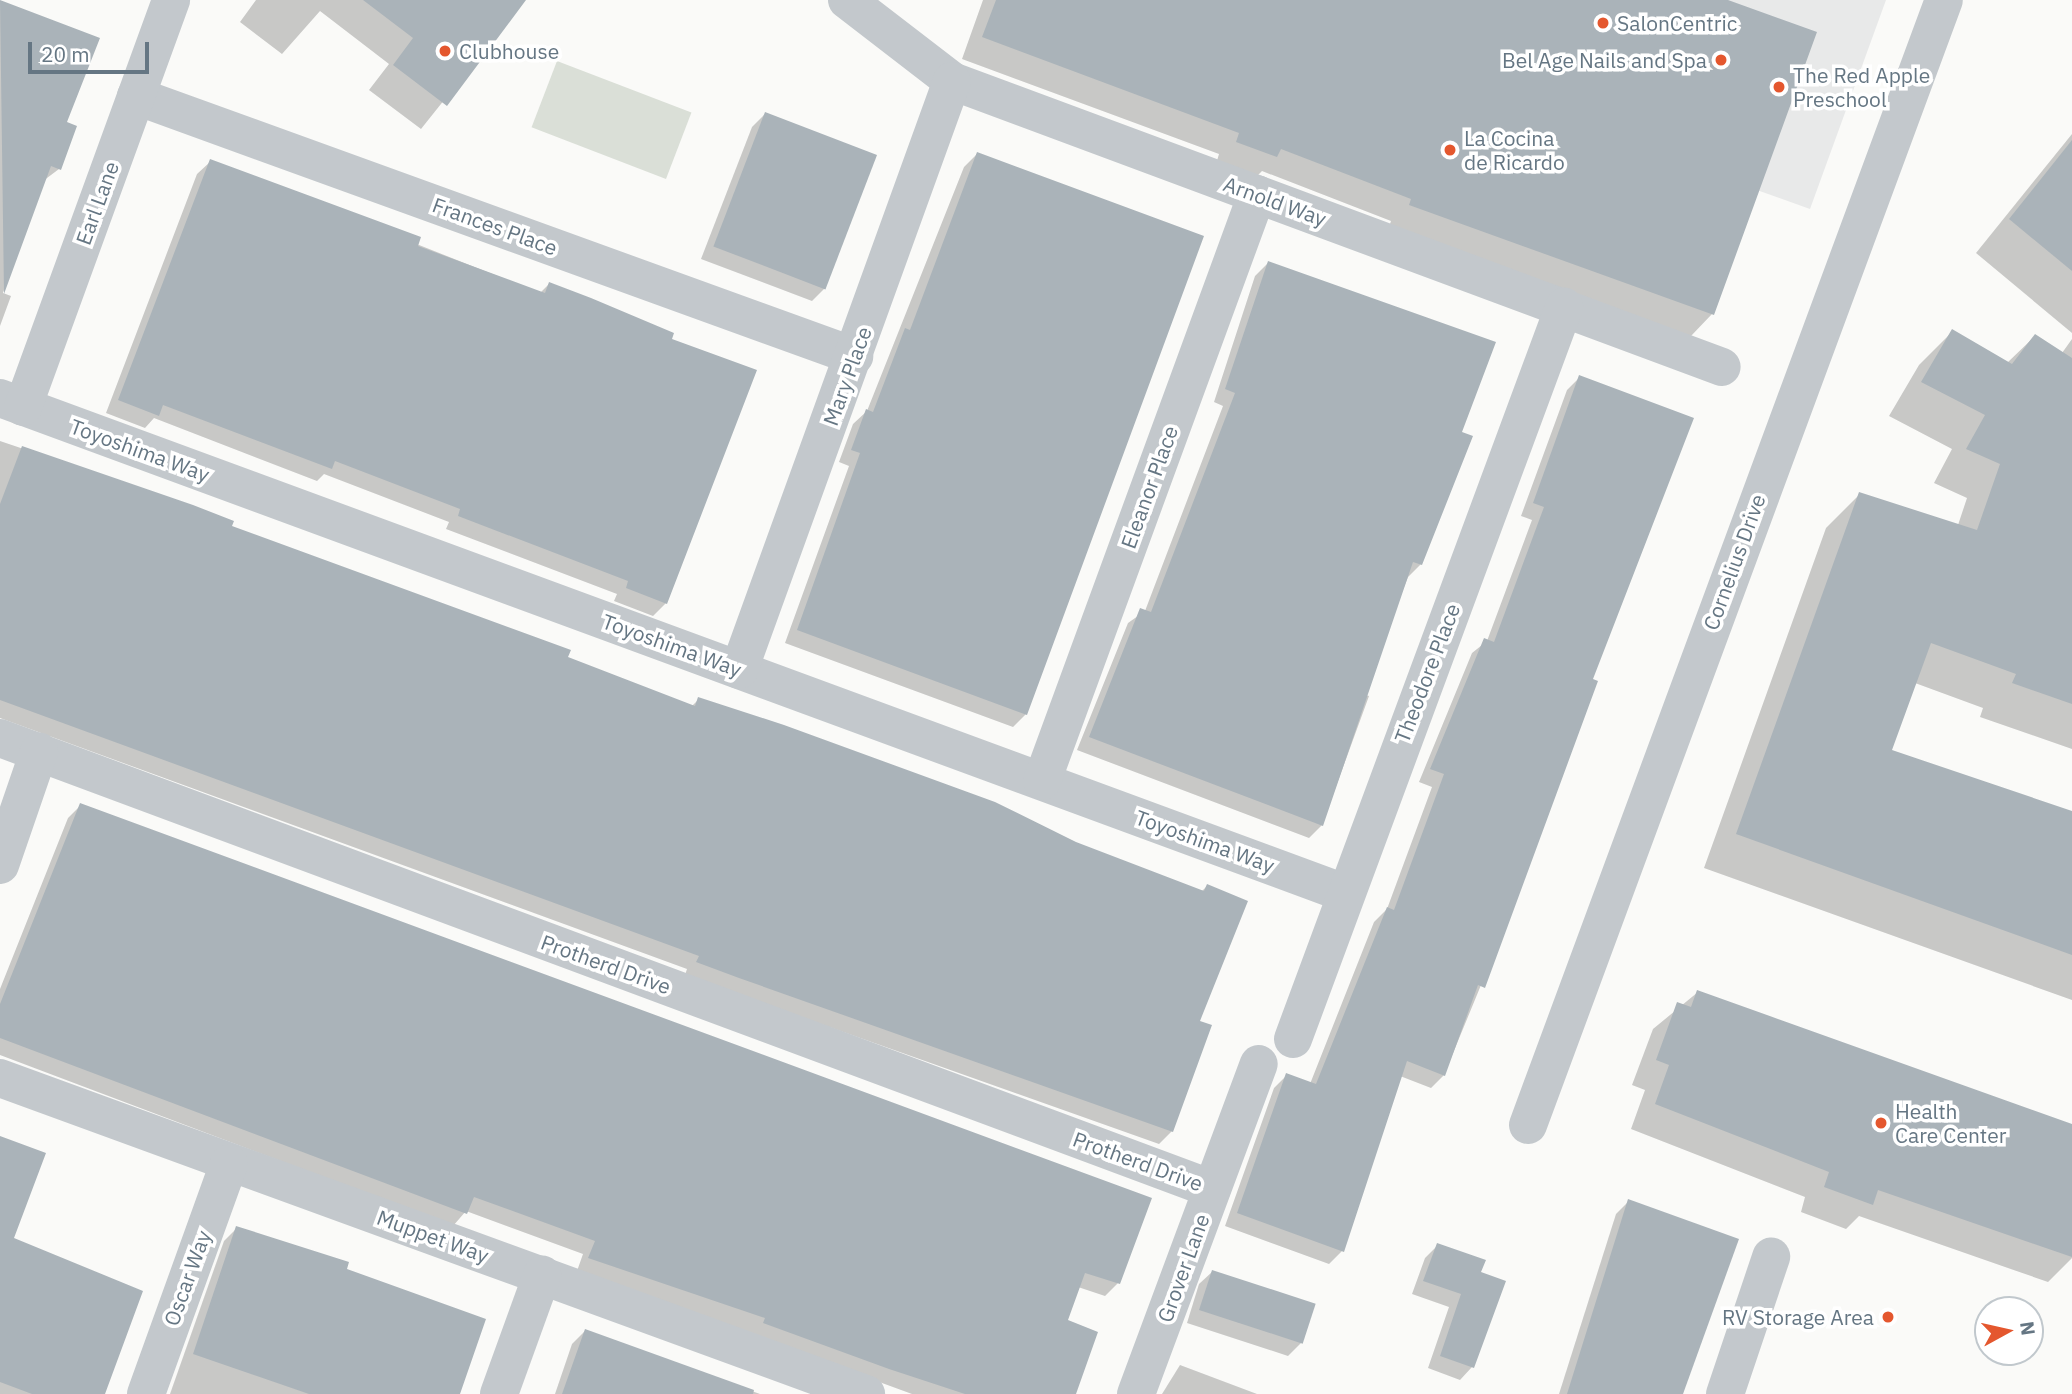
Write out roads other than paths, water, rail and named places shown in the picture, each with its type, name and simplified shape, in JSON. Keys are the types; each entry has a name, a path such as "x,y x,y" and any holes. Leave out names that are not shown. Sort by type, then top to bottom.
{"street":[{"name":"Earl Lane","path":"12,402 172,0"},
{"name":"Arnold Way","path":"848,0 952,81 1722,367"},
{"name":"Cornelius Drive","path":"1528,1125 1944,0"},
{"name":"Mary Place","path":"739,670 952,81"},
{"name":"Frances Place","path":"136,96 854,356"},
{"name":"Eleanor Place","path":"1042,781 1257,194"},
{"name":"Theodore Place","path":"1293,1039 1564,307"},
{"name":"Toyoshima Way","path":"12,402 1345,893"},
{"name":"Protherd Drive","path":"0,738 1212,1189"},
{"path":"0,865 38,752"},
{"name":"Grover Lane","path":"1136,1394 1259,1064"},
{"name":"Muppet Way","path":"0,1078 866,1394"},
{"name":"Oscar Way","path":"146,1394 229,1163"},
{"path":"1725,1394 1771,1257"},
{"path":"499,1394 542,1275"}],"place":[{"name":"SalonCentric","path":"1603,23"},
{"name":"Clubhouse","path":"445,51"},
{"name":"Bel Age Nails and Spa","path":"1721,60"},
{"name":"The Red Apple Preschool","path":"1779,87"},
{"name":"La Cocina de Ricardo","path":"1450,150"},
{"name":"Health Care Center","path":"1881,1123"},
{"name":"RV Storage Area","path":"1888,1317"}]}
